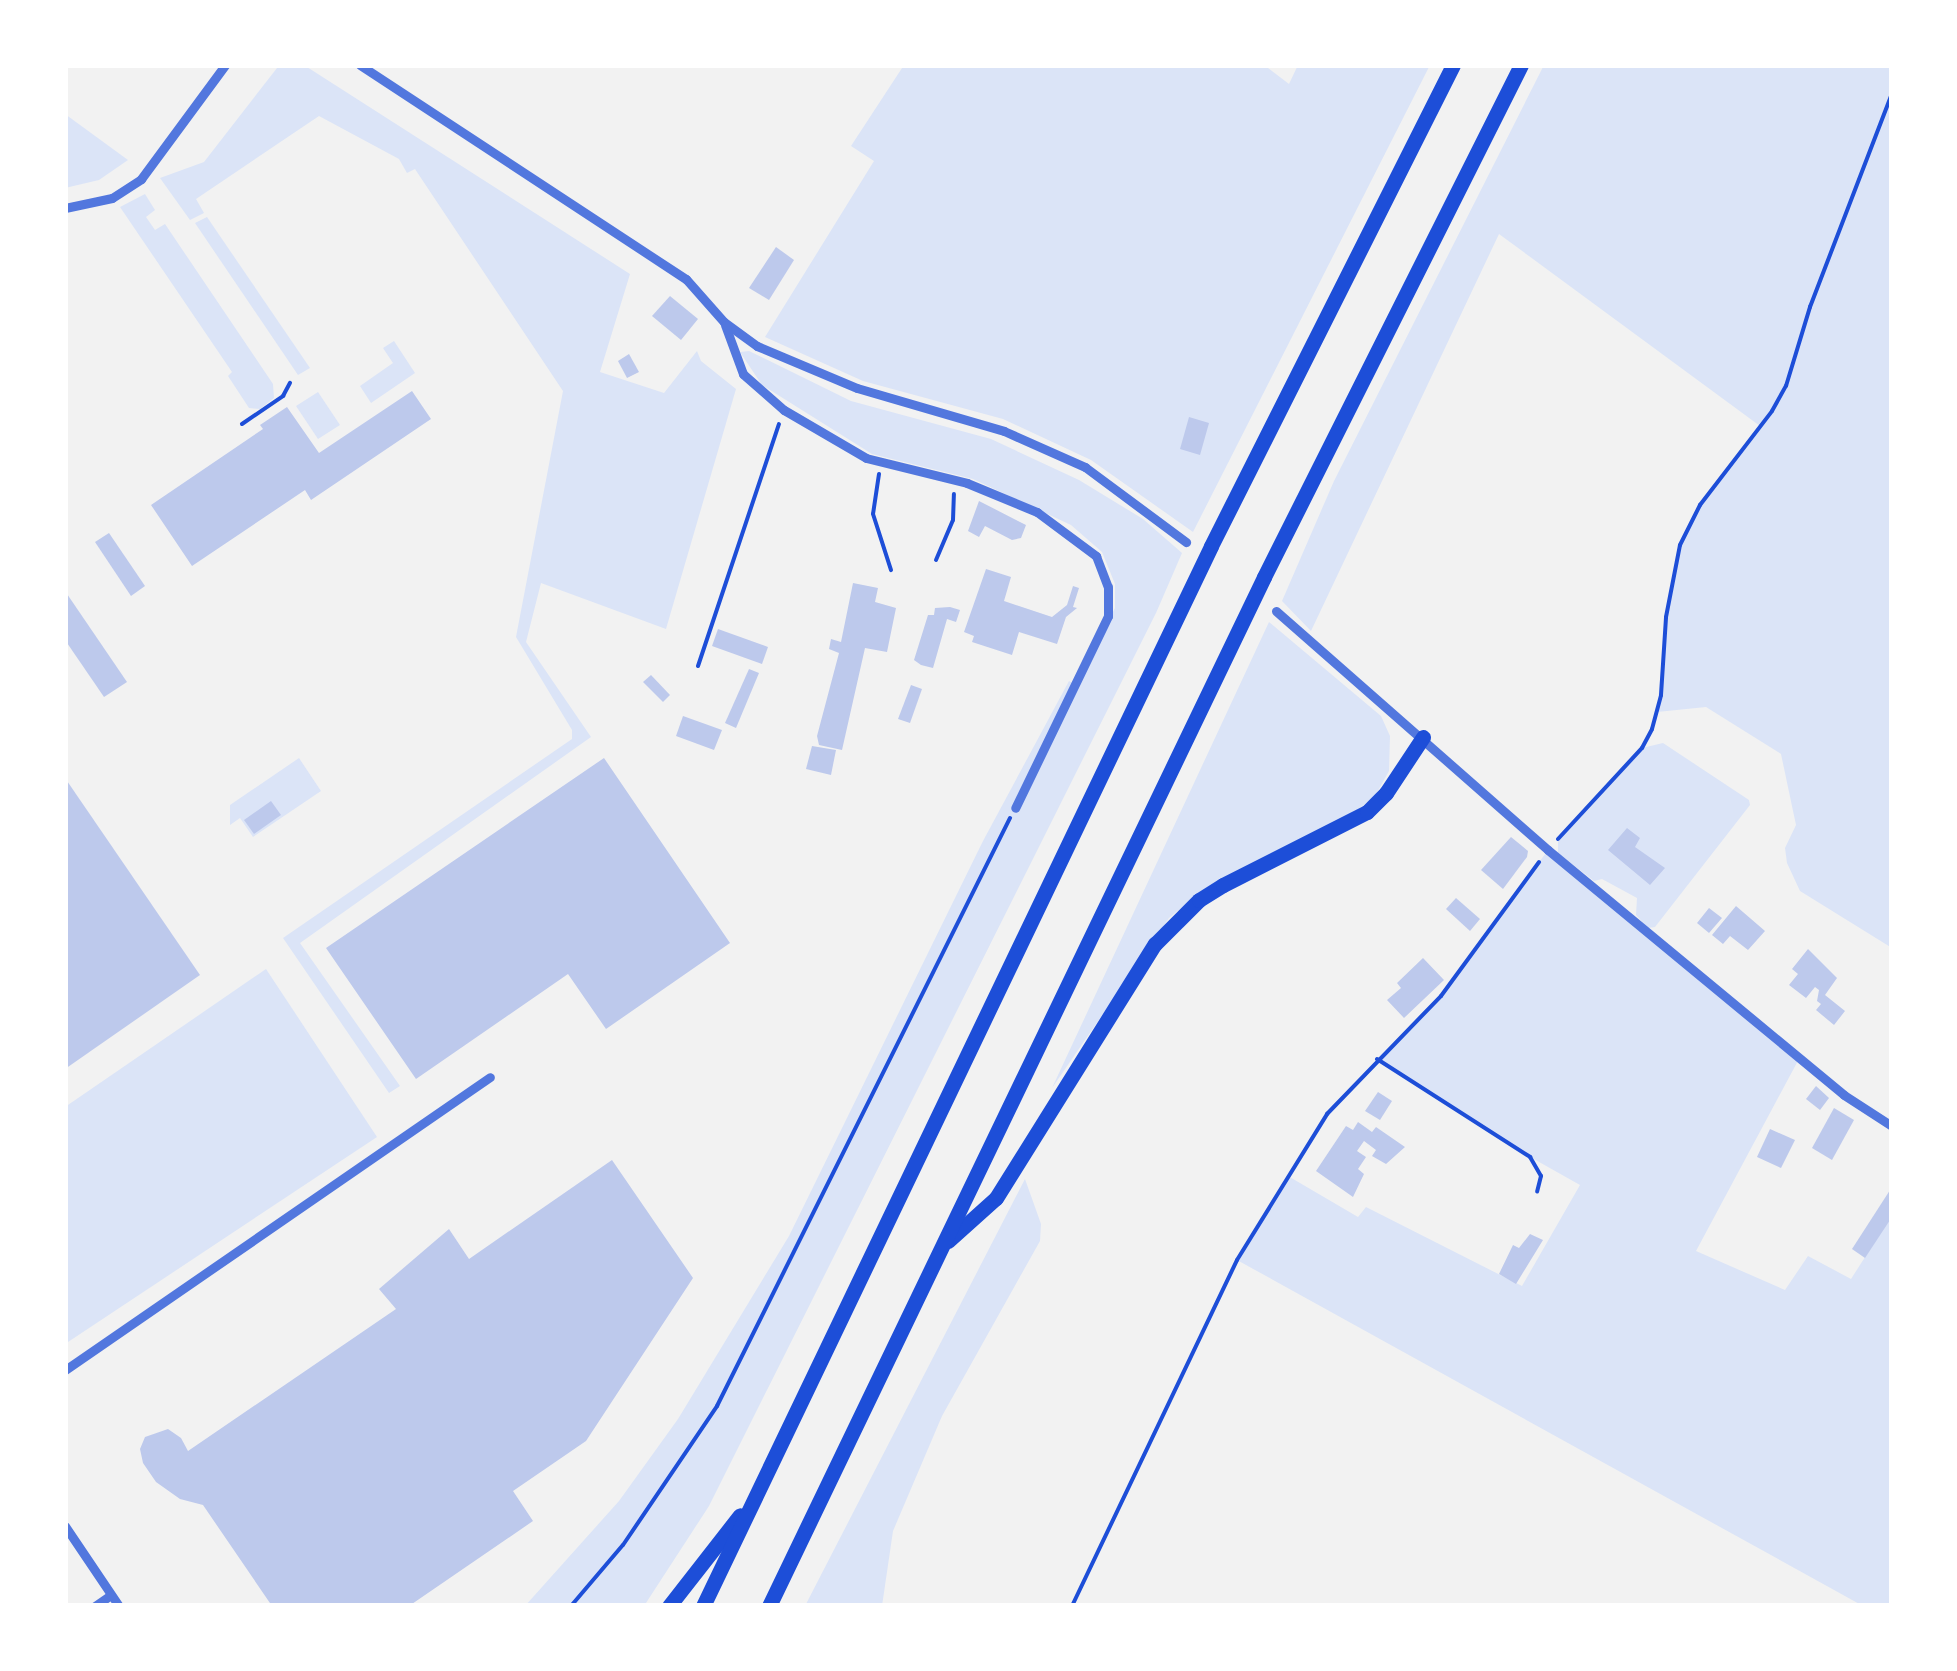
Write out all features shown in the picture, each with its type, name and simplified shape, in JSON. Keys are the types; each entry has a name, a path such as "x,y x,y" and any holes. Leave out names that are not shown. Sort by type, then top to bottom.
{"highway":[{"path":"703,1606 1219,529 1453,65"},
{"path":"771,1604 1272,560 1522,65"},
{"path":"941,1247 996,1198 1134,976 1168,930 1223,884 1367,812 1386,793 1423,736"},
{"path":"668,1606 756,1497"}],"street":[{"path":"65,208 112,198 140,179 225,65"},
{"path":"360,65 686,279 724,322 757,346 857,388 1004,432 1086,467 1186,542"},
{"path":"724,322 742,374 784,410 882,463 1001,495 1065,528 1096,556 1108,588 1108,616 1015,808"},
{"path":"1276,611 1423,736 1548,850 1844,1095 1892,1126"},
{"path":"65,1370 490,1077"},
{"path":"65,1526 119,1606"},
{"path":"95,1606 111,1595"}],"path":[{"path":"1072,1606 1237,1260 1327,1114 1441,996 1548,850 1642,748 1652,729 1661,695 1666,617 1680,545 1700,505 1772,411 1786,386 1810,307 1892,93"},
{"path":"242,424 282,396 290,383"},
{"path":"698,666 784,410"},
{"path":"882,463 872,514 891,570"},
{"path":"936,560 956,508 952,490 942,477"},
{"path":"571,1606 623,1546 717,1406 1015,808"},
{"path":"1377,1059 1530,1158 1541,1176 1536,1192"}],"shaded area":[{"path":"904,65 1264,65 1289,84 1298,65 1430,65 1193,532 1091,460 1003,419 863,381 765,337 874,161 851,146"},
{"path":"1544,65 1892,65 1892,948 1800,891 1787,863 1785,848 1796,825 1781,754 1706,707 1657,712 1666,617 1680,545 1700,505 1760,426 1499,234 1311,631 1282,601 1334,481"},
{"path":"307,67 630,274 600,372 664,393 697,351 701,361 736,389 666,629 541,583 526,642 591,737 300,943 400,1086 389,1093 283,938 572,739 572,730 516,637 563,391 415,169 407,173 399,159 319,116 196,199 204,213 190,220 160,178 204,162 277,68"},
{"path":"65,114 128,160 99,180 65,188"},
{"path":"145,194 155,210 146,217 155,230 165,224 273,384 274,398 260,409 249,408 228,376 232,372 120,207"},
{"path":"207,217 310,368 298,375 195,223"},
{"path":"394,341 415,373 371,403 360,386 393,363 383,348"},
{"path":"749,351 851,401 991,439 1079,480 1143,519 1182,553 1156,613 709,1506 644,1606 525,1606 619,1501 678,1419 789,1236 983,841 1069,681 1076,685 1115,608 1115,584 1102,552 1071,525 973,479 872,454 762,385 740,352"},
{"path":"318,392 340,425 318,439 296,406"},
{"path":"1269,622 1381,716 1390,736 1389,771 1375,796 1351,815 1193,898 1169,918 1052,1088"},
{"path":"1663,743 1749,800 1750,805 1655,927 1648,928 1636,915 1637,898 1602,879 1594,881 1558,853 1558,839 1642,748"},
{"path":"299,758 321,791 253,837 240,818 230,825 230,805"},
{"path":"1548,850 1800,1057 1696,1251 1785,1290 1808,1256 1851,1279 1892,1215 1892,1606 1863,1606 1237,1260 1288,1176 1358,1217 1366,1207 1522,1286 1580,1185 1500,1140 1377,1059 1441,996"},
{"path":"266,969 377,1137 65,1344 65,1107"},
{"path":"1025,1179 1041,1224 1040,1241 942,1416 893,1531 882,1606 805,1606"}],"building":[{"path":"776,247 794,260 769,300 749,288"},
{"path":"670,296 698,319 681,340 652,316"},
{"path":"629,354 639,372 627,378 618,361"},
{"path":"412,391 431,419 311,500 305,490 192,566 151,505 263,429 260,425 287,407 319,453"},
{"path":"1189,417 1209,423 1200,455 1180,449"},
{"path":"979,501 1026,525 1021,538 1012,540 985,526 979,537 968,531"},
{"path":"109,533 145,586 131,596 95,542"},
{"path":"986,569 1011,577 1004,601 1052,617 1067,605 1073,586 1079,588 1073,607 1077,608 1066,617 1057,644 1019,632 1012,655 972,642 974,636 964,632"},
{"path":"853,583 878,588 875,602 896,608 887,652 865,648 842,750 819,745 817,736 839,653 829,649 831,639 841,642"},
{"path":"65,591 127,682 104,697 65,640"},
{"path":"935,608 960,610 956,622 947,619 933,668 921,665 914,660 928,615 934,615"},
{"path":"718,629 768,647 762,664 712,646"},
{"path":"749,669 759,673 736,728 725,723"},
{"path":"651,675 670,695 663,702 643,682"},
{"path":"911,685 922,689 910,723 898,719"},
{"path":"683,716 722,730 714,750 676,736"},
{"path":"812,746 836,750 831,775 806,769"},
{"path":"604,758 730,943 606,1029 568,974 416,1079 326,948"},
{"path":"65,778 200,975 65,1069"},
{"path":"271,801 281,815 254,834 244,820"},
{"path":"1627,828 1640,838 1635,847 1665,868 1650,885 1608,850"},
{"path":"1511,837 1528,851 1503,889 1481,870"},
{"path":"1456,898 1480,919 1470,931 1446,909"},
{"path":"1736,906 1765,931 1748,950 1730,936 1723,944 1712,935"},
{"path":"1709,908 1722,918 1709,933 1697,923"},
{"path":"1808,949 1837,978 1825,995 1845,1011 1834,1025 1816,1010 1821,1004 1817,1001 1819,990 1815,987 1806,998 1789,985 1798,974 1792,969"},
{"path":"1423,958 1444,980 1404,1018 1387,1000 1401,988 1397,983"},
{"path":"1816,1086 1829,1098 1820,1110 1806,1099"},
{"path":"1378,1092 1392,1101 1380,1120 1365,1111"},
{"path":"1834,1108 1854,1120 1832,1160 1812,1148"},
{"path":"1358,1122 1372,1132 1376,1127 1405,1147 1386,1164 1372,1156 1376,1150 1364,1141 1357,1151 1366,1157 1358,1169 1364,1174 1353,1197 1316,1171 1346,1126 1353,1130"},
{"path":"1770,1129 1795,1140 1781,1168 1757,1157"},
{"path":"612,1160 693,1278 586,1441 513,1491 533,1521 409,1606 272,1606 203,1505 180,1499 156,1482 143,1463 140,1449 145,1437 168,1429 181,1438 188,1451 396,1309 379,1289 449,1229 469,1259"},
{"path":"1892,1187 1892,1217 1865,1258 1852,1249"},
{"path":"1530,1234 1543,1240 1516,1284 1499,1274 1513,1245 1519,1248"}]}
